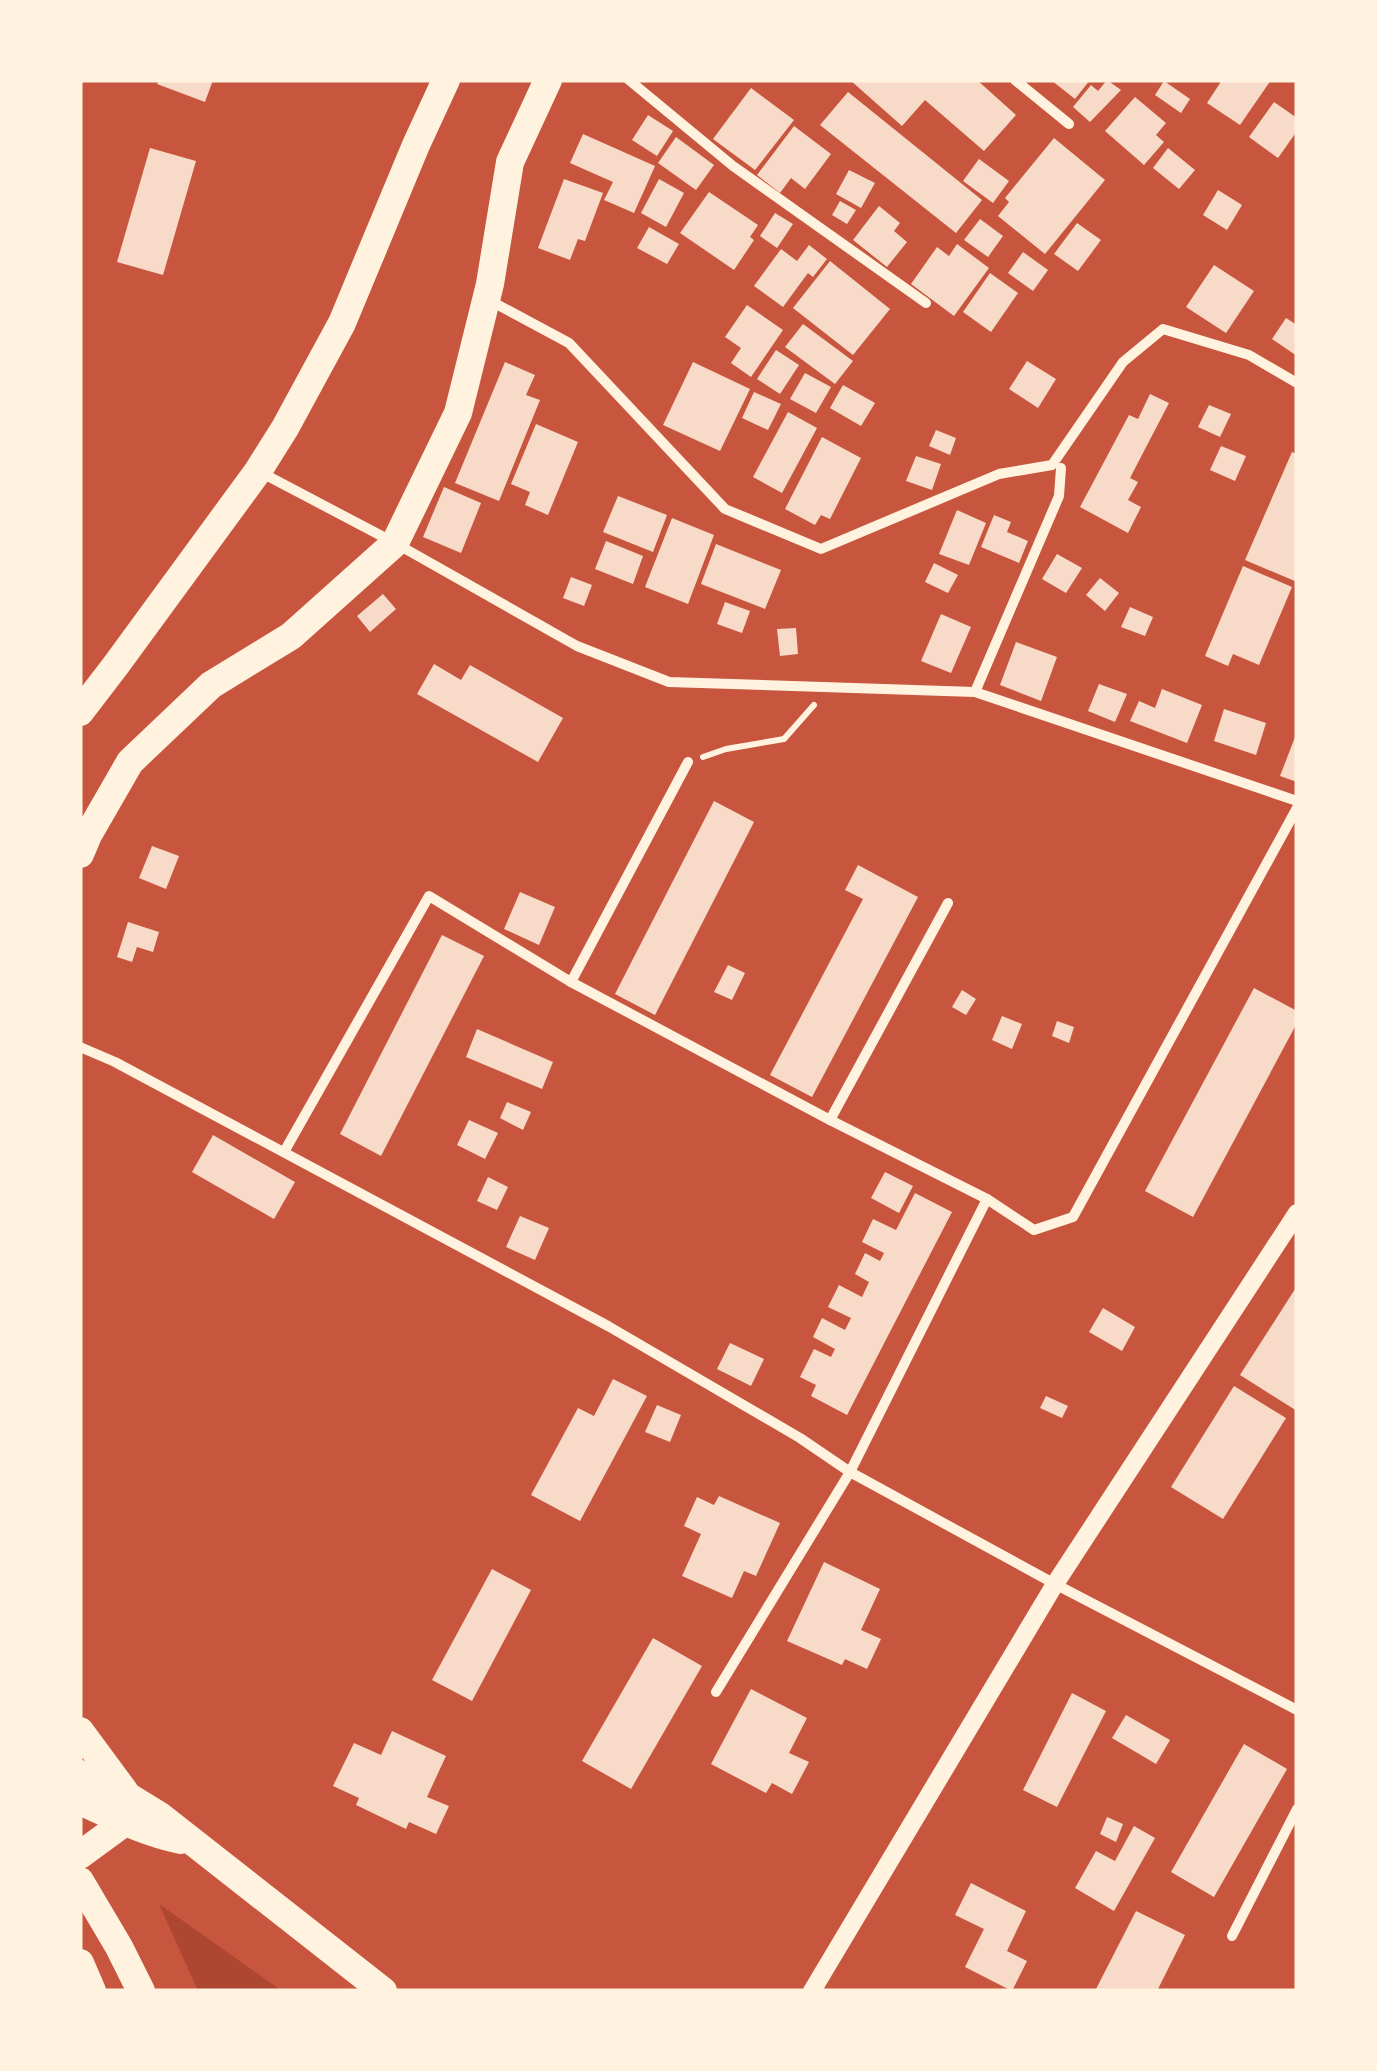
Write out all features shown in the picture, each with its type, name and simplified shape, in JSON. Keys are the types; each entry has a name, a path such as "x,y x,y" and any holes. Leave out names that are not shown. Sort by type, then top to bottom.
{"highway":[{"path":"80,712 258,471 285,428 342,323 446,80"},
{"path":"80,854 130,762 211,685 291,636 395,542 458,412 486,298 510,162 548,80"},
{"path":"80,1731 127,1810"},
{"path":"80,1774 161,1836 196,1842 383,1991"},
{"path":"80,1801 127,1810"},
{"path":"80,1855 127,1810"},
{"path":"80,1882 141,1991"},
{"path":"80,1963 92,1991"}],"street":[{"path":"629,80 732,166 926,303"},
{"path":"1015,80 1069,124"},
{"path":"486,298 569,344 725,509 821,549 998,474 1052,465 1122,362 1163,328 1249,356 1297,383"},
{"path":"975,692 1059,496 1061,468"},
{"path":"258,471 395,542 576,646 669,682 975,692 1297,804 1072,1217 1034,1230 987,1199 571,982 429,896 284,1152"},
{"path":"571,982 688,762"},
{"path":"830,1120 948,903"},
{"path":"80,1047 115,1062 608,1326 800,1438 850,1472 1297,1710"},
{"path":"716,1692 850,1472 987,1199"},
{"path":"812,1991 1055,1584 1297,1213"},
{"path":"1232,1936 1297,1809"}],"path":[{"path":"688,762 726,749 784,738 831,686"}],"shaded area":[{"path":"159,1904 282,1991 198,1991"}],"building":[{"path":"159,80 213,80 205,102 157,84"},
{"path":"850,80 977,80 1016,115 984,151 925,100 902,126"},
{"path":"1051,80 1090,80 1075,99"},
{"path":"1107,80 1121,90 1090,122 1073,107 1091,85 1098,91"},
{"path":"1222,80 1271,80 1240,125 1207,103"},
{"path":"1164,81 1190,99 1181,113 1155,95"},
{"path":"751,88 794,120 755,170 713,139"},
{"path":"848,92 982,200 956,233 820,125"},
{"path":"1135,97 1166,123 1156,135 1164,142 1144,165 1105,131"},
{"path":"1274,102 1297,118 1297,131 1278,158 1249,137"},
{"path":"648,115 673,131 657,156 632,140"},
{"path":"794,126 831,154 805,189 791,178 780,193 757,175"},
{"path":"583,134 655,166 634,213 604,200 613,182 570,163"},
{"path":"676,137 714,165 696,190 658,163"},
{"path":"1054,138 1105,180 1045,254 998,216 1009,202 1005,198"},
{"path":"150,148 196,161 163,275 117,262"},
{"path":"1168,148 1195,170 1179,189 1153,168"},
{"path":"979,159 1009,181 993,203 963,181"},
{"path":"849,170 875,183 861,208 836,194"},
{"path":"564,179 603,193 585,241 578,239 570,260 538,248"},
{"path":"659,179 684,193 666,227 641,213"},
{"path":"1218,190 1242,205 1227,230 1203,215"},
{"path":"709,192 758,225 750,237 754,240 734,270 680,233"},
{"path":"840,201 856,210 847,224 832,215"},
{"path":"879,206 900,223 894,231 907,242 887,267 853,240"},
{"path":"775,213 793,224 777,248 760,236"},
{"path":"980,219 1003,236 988,257 964,240"},
{"path":"1077,223 1101,240 1078,271 1054,254"},
{"path":"649,227 679,244 667,264 637,248"},
{"path":"957,244 989,268 954,316 911,284 937,247 949,256"},
{"path":"809,245 827,259 813,277 808,273 783,307 754,286 781,249 797,261"},
{"path":"1023,252 1048,270 1033,291 1008,273"},
{"path":"830,261 890,309 853,355 793,308"},
{"path":"1214,265 1254,291 1226,333 1186,307"},
{"path":"990,273 1018,293 991,332 963,312"},
{"path":"747,305 783,330 751,377 731,363 741,348 725,337"},
{"path":"1286,318 1297,325 1297,356 1272,339"},
{"path":"803,324 853,361 835,384 785,347"},
{"path":"776,350 799,365 780,394 757,379"},
{"path":"1027,361 1056,379 1038,408 1009,389"},
{"path":"505,362 535,375 526,395 540,400 499,501 455,483"},
{"path":"693,362 750,389 720,451 663,425"},
{"path":"805,373 831,387 816,413 790,399"},
{"path":"843,385 875,403 861,426 830,408"},
{"path":"754,392 781,404 768,430 742,418"},
{"path":"1150,394 1169,403 1130,478 1138,482 1128,500 1141,507 1128,533 1080,507 1129,415 1138,419"},
{"path":"1209,405 1231,414 1220,437 1198,427"},
{"path":"788,412 817,428 782,493 753,477"},
{"path":"536,424 578,442 548,515 525,505 530,492 511,484"},
{"path":"936,430 956,438 950,455 929,446"},
{"path":"822,437 861,458 830,519 821,515 815,525 785,509"},
{"path":"1221,446 1246,456 1235,481 1210,470"},
{"path":"1292,452 1297,454 1297,582 1245,560"},
{"path":"916,456 941,464 932,490 906,481"},
{"path":"444,487 481,503 461,553 423,537"},
{"path":"618,496 667,515 653,552 603,532"},
{"path":"957,510 986,523 969,565 939,554"},
{"path":"994,515 1011,522 1007,532 1028,541 1019,563 981,547"},
{"path":"672,518 714,535 688,604 645,587"},
{"path":"606,541 643,556 633,584 595,569"},
{"path":"716,544 781,570 765,609 701,584"},
{"path":"1057,554 1082,568 1066,593 1042,579"},
{"path":"934,563 958,575 948,593 925,582"},
{"path":"1243,566 1292,587 1259,665 1233,654 1228,666 1205,656"},
{"path":"571,577 592,585 584,606 563,598"},
{"path":"1100,578 1119,593 1105,611 1086,595"},
{"path":"383,594 396,609 370,632 357,616"},
{"path":"725,602 750,611 742,633 717,624"},
{"path":"1130,607 1153,617 1145,636 1121,627"},
{"path":"941,614 971,627 951,673 921,661"},
{"path":"796,628 798,654 780,656 777,629"},
{"path":"1016,642 1057,657 1041,701 1000,685"},
{"path":"434,664 461,680 470,665 563,718 538,762 417,694"},
{"path":"1099,684 1127,694 1115,722 1088,711"},
{"path":"1162,689 1202,705 1187,743 1130,721 1139,701 1155,708"},
{"path":"1224,709 1266,723 1256,755 1214,741"},
{"path":"1297,732 1297,782 1280,776"},
{"path":"714,801 754,822 655,1015 615,994"},
{"path":"152,846 179,856 166,889 139,878"},
{"path":"858,865 918,897 812,1097 770,1075 863,899 845,890"},
{"path":"520,892 555,907 539,945 504,929"},
{"path":"128,922 159,932 153,952 137,947 132,962 117,957"},
{"path":"442,935 484,956 381,1156 340,1134"},
{"path":"728,965 745,973 732,1000 714,992"},
{"path":"1254,988 1297,1011 1297,1023 1193,1217 1145,1191"},
{"path":"962,990 976,999 966,1015 952,1007"},
{"path":"1002,1016 1022,1024 1012,1049 992,1040"},
{"path":"1057,1021 1074,1027 1069,1043 1052,1036"},
{"path":"477,1029 553,1062 542,1089 466,1057"},
{"path":"507,1102 531,1112 523,1130 500,1118"},
{"path":"469,1120 498,1133 485,1159 457,1145"},
{"path":"213,1135 295,1182 274,1219 192,1172"},
{"path":"885,1172 913,1186 899,1213 871,1198"},
{"path":"488,1177 508,1187 497,1210 477,1201"},
{"path":"915,1193 952,1212 847,1415 811,1396 816,1385 800,1377 814,1349 831,1357 835,1349 813,1337 822,1318 845,1330 851,1318 828,1307 839,1285 862,1297 869,1282 855,1274 865,1253 880,1261 884,1253 862,1242 873,1219 896,1230"},
{"path":"520,1216 549,1228 535,1260 506,1247"},
{"path":"1297,1286 1297,1411 1240,1375"},
{"path":"1103,1308 1135,1327 1122,1351 1089,1332"},
{"path":"730,1343 764,1359 751,1386 717,1369"},
{"path":"613,1379 647,1396 580,1521 531,1495 578,1408 594,1416"},
{"path":"1234,1386 1286,1418 1223,1519 1171,1487"},
{"path":"1046,1396 1068,1406 1062,1418 1040,1408"},
{"path":"657,1405 681,1415 670,1442 645,1432"},
{"path":"719,1496 780,1523 756,1576 744,1571 732,1598 682,1576 701,1534 684,1526 697,1497 714,1505"},
{"path":"824,1562 880,1589 861,1630 881,1639 867,1669 845,1659 842,1665 787,1641"},
{"path":"492,1569 531,1590 472,1701 432,1680"},
{"path":"653,1638 702,1666 631,1789 582,1761"},
{"path":"751,1689 807,1718 789,1753 809,1762 792,1794 772,1783 766,1793 711,1764"},
{"path":"1072,1693 1106,1711 1057,1807 1023,1790"},
{"path":"1126,1715 1170,1740 1156,1764 1112,1738"},
{"path":"392,1731 446,1756 427,1797 449,1806 436,1834 409,1822 406,1829 356,1805 359,1798 333,1786 354,1743 381,1755"},
{"path":"1244,1744 1287,1769 1214,1897 1171,1872"},
{"path":"1107,1817 1123,1824 1116,1842 1100,1834"},
{"path":"1134,1826 1155,1838 1114,1911 1075,1888 1096,1851 1115,1861"},
{"path":"971,1883 1026,1911 1007,1951 1027,1961 1012,1991 965,1967 984,1929 955,1915"},
{"path":"1136,1911 1185,1935 1157,1991 1095,1991"}]}
